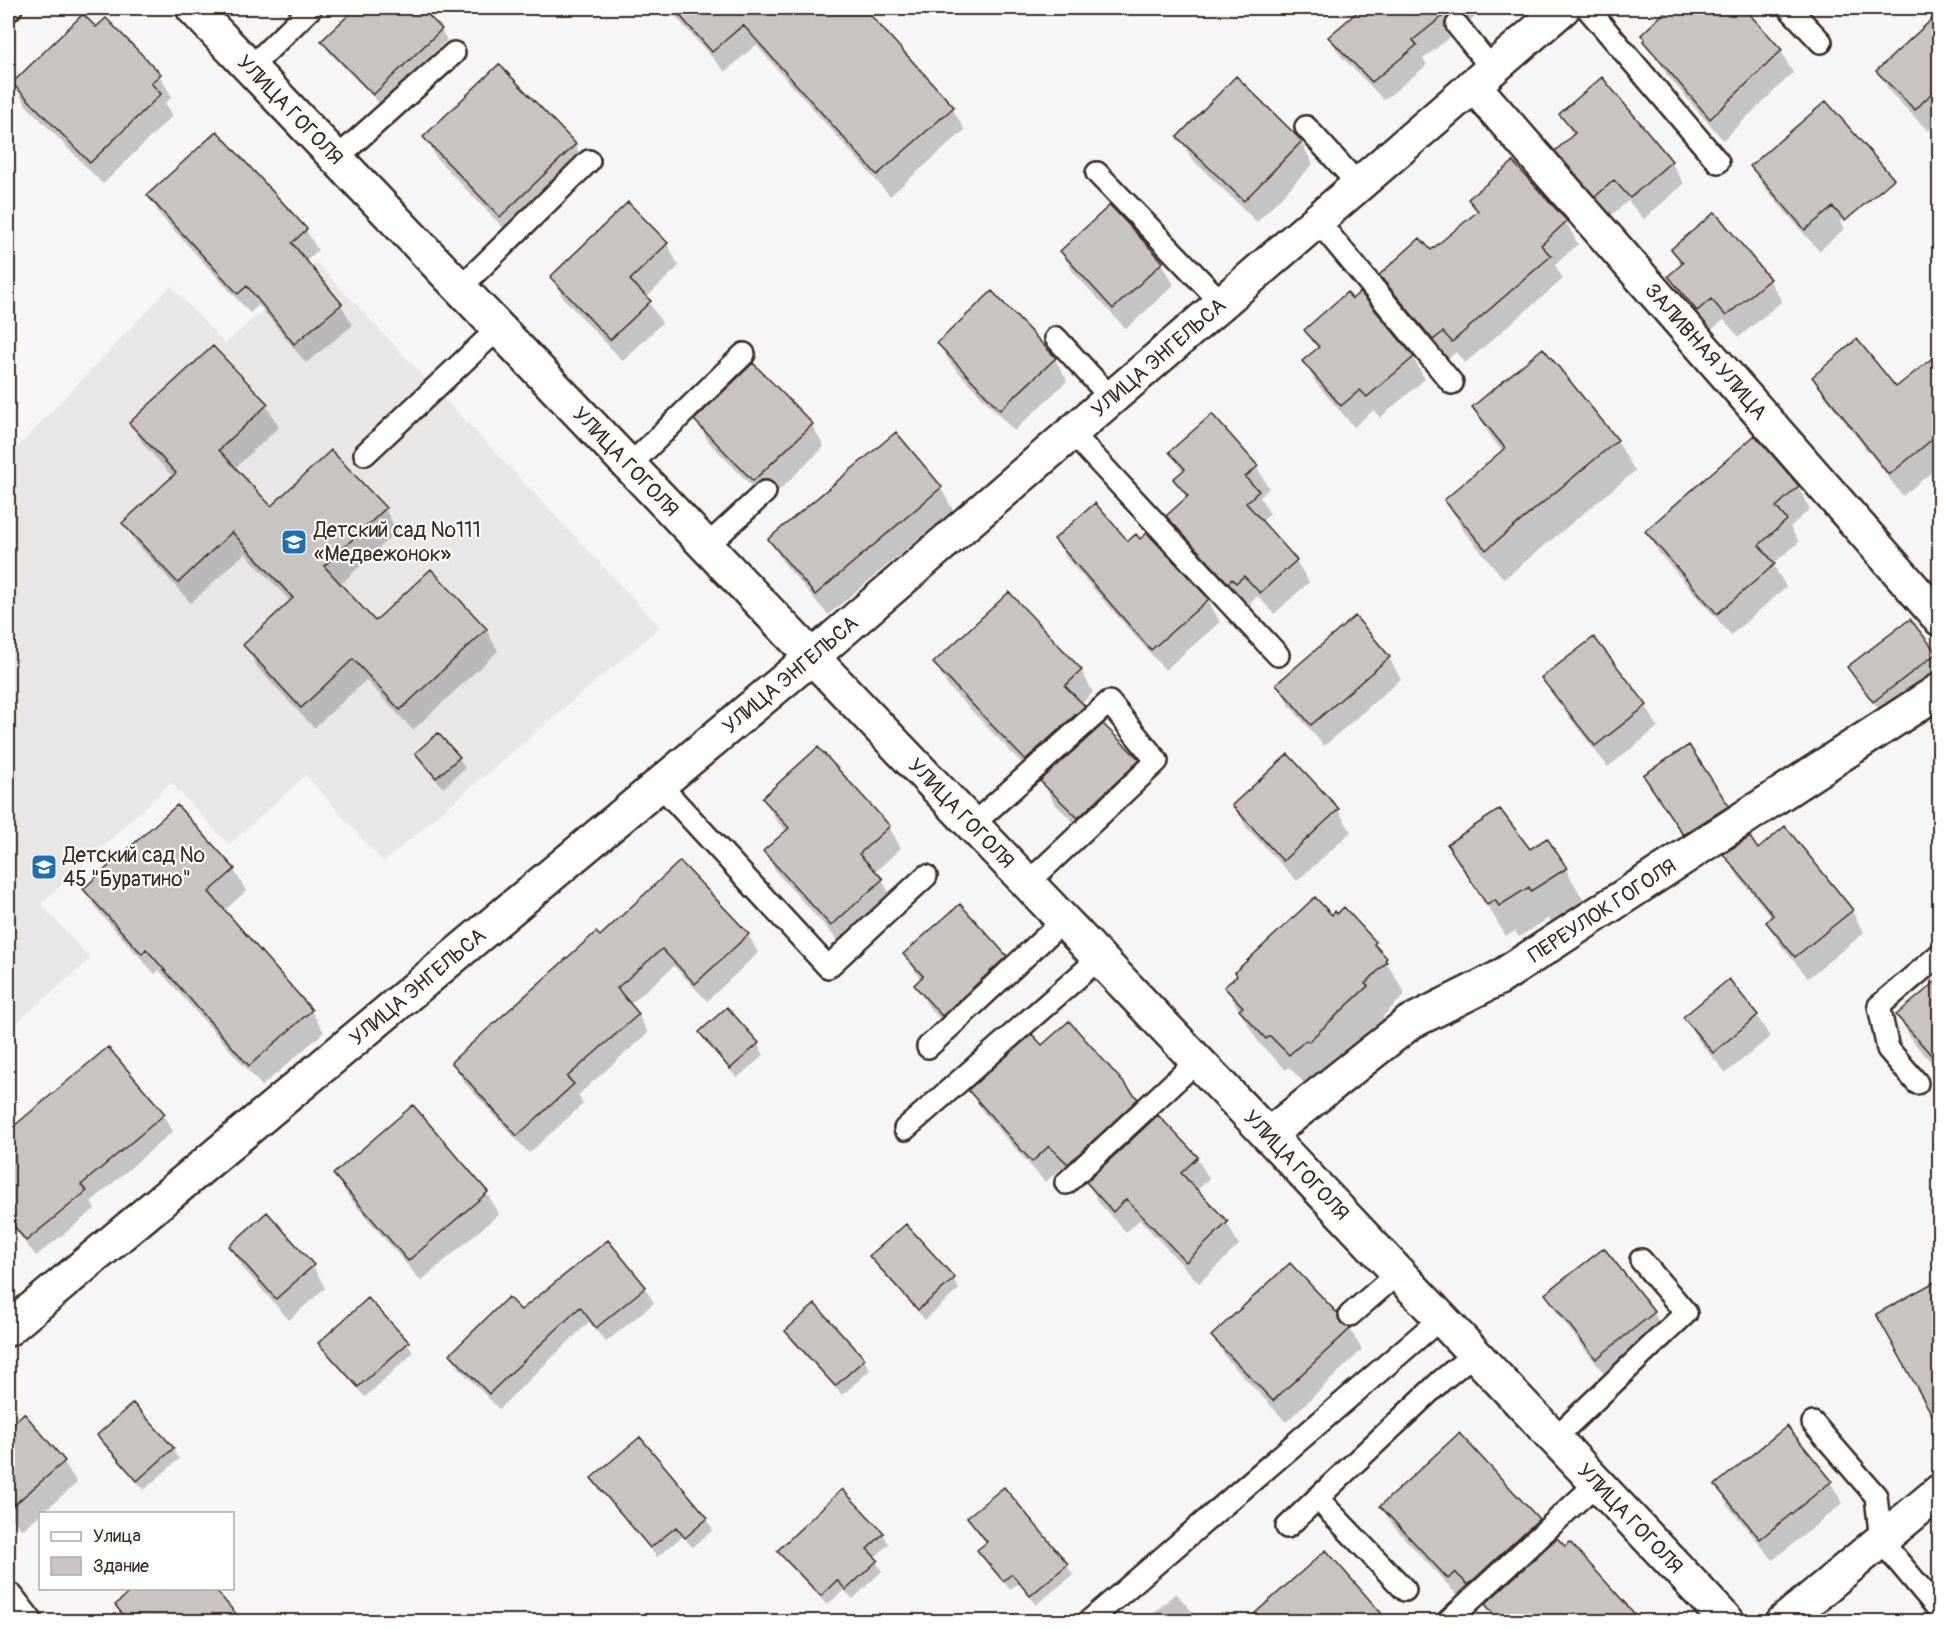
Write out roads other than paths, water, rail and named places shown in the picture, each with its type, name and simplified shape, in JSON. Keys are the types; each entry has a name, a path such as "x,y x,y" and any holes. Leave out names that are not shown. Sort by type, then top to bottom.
{"street":[{"name":"УЛИЦА ГОГОЛЯ","path":"193,8 500,327 972,825 1064,921 1101,956 1197,1061 1597,1483 1714,1617"},
{"name":"УЛИЦА ЭНГЕЛЬСА","path":"8,1329 812,657 1563,8"},
{"name":"ЗАЛИВНАЯ УЛИЦА","path":"1482,77 1940,620"},
{"name":"ПЕРЕУЛОК ГОГОЛЯ","path":"1268,1135 1409,1023 1498,978 1940,690"},
{"path":"1783,1622 1940,1491"},
{"path":"8,1600 25,1622"}],"lane":[{"path":"8,11 11,8"},
{"path":"250,68 311,8"},
{"path":"1587,8 1718,162"},
{"path":"1789,8 1821,42"},
{"path":"1457,25 1482,77"},
{"path":"337,158 454,53"},
{"path":"1306,127 1358,184"},
{"path":"461,287 589,160"},
{"path":"1097,173 1221,302"},
{"path":"1317,220 1452,383"},
{"path":"365,454 500,327"},
{"path":"1056,338 1111,398"},
{"path":"630,465 744,354"},
{"path":"1071,432 1278,655"},
{"path":"707,546 765,492"},
{"path":"972,825 1108,702 1157,761 1028,883"},
{"path":"660,784 828,967 926,876"},
{"path":"928,1047 1064,921"},
{"path":"1917,1083 1887,1049 1879,1006 1940,954"},
{"path":"905,1129 1101,956"},
{"path":"1066,1184 1197,1061"},
{"path":"1555,1438 1686,1313 1641,1260"},
{"path":"1350,1315 1398,1273"},
{"path":"1088,1622 1441,1318"},
{"path":"1287,1527 1441,1381 1475,1353"},
{"path":"1813,1423 1876,1496 1881,1541 1940,1611"},
{"path":"1448,1622 1597,1483"},
{"path":"1317,1498 1405,1590"}],"place":[{"name":"Детский сад №111 «Медвежонок»","path":"294,542"},
{"name":"Детский сад № 45 \"Буратино\"","path":"44,867"}]}
